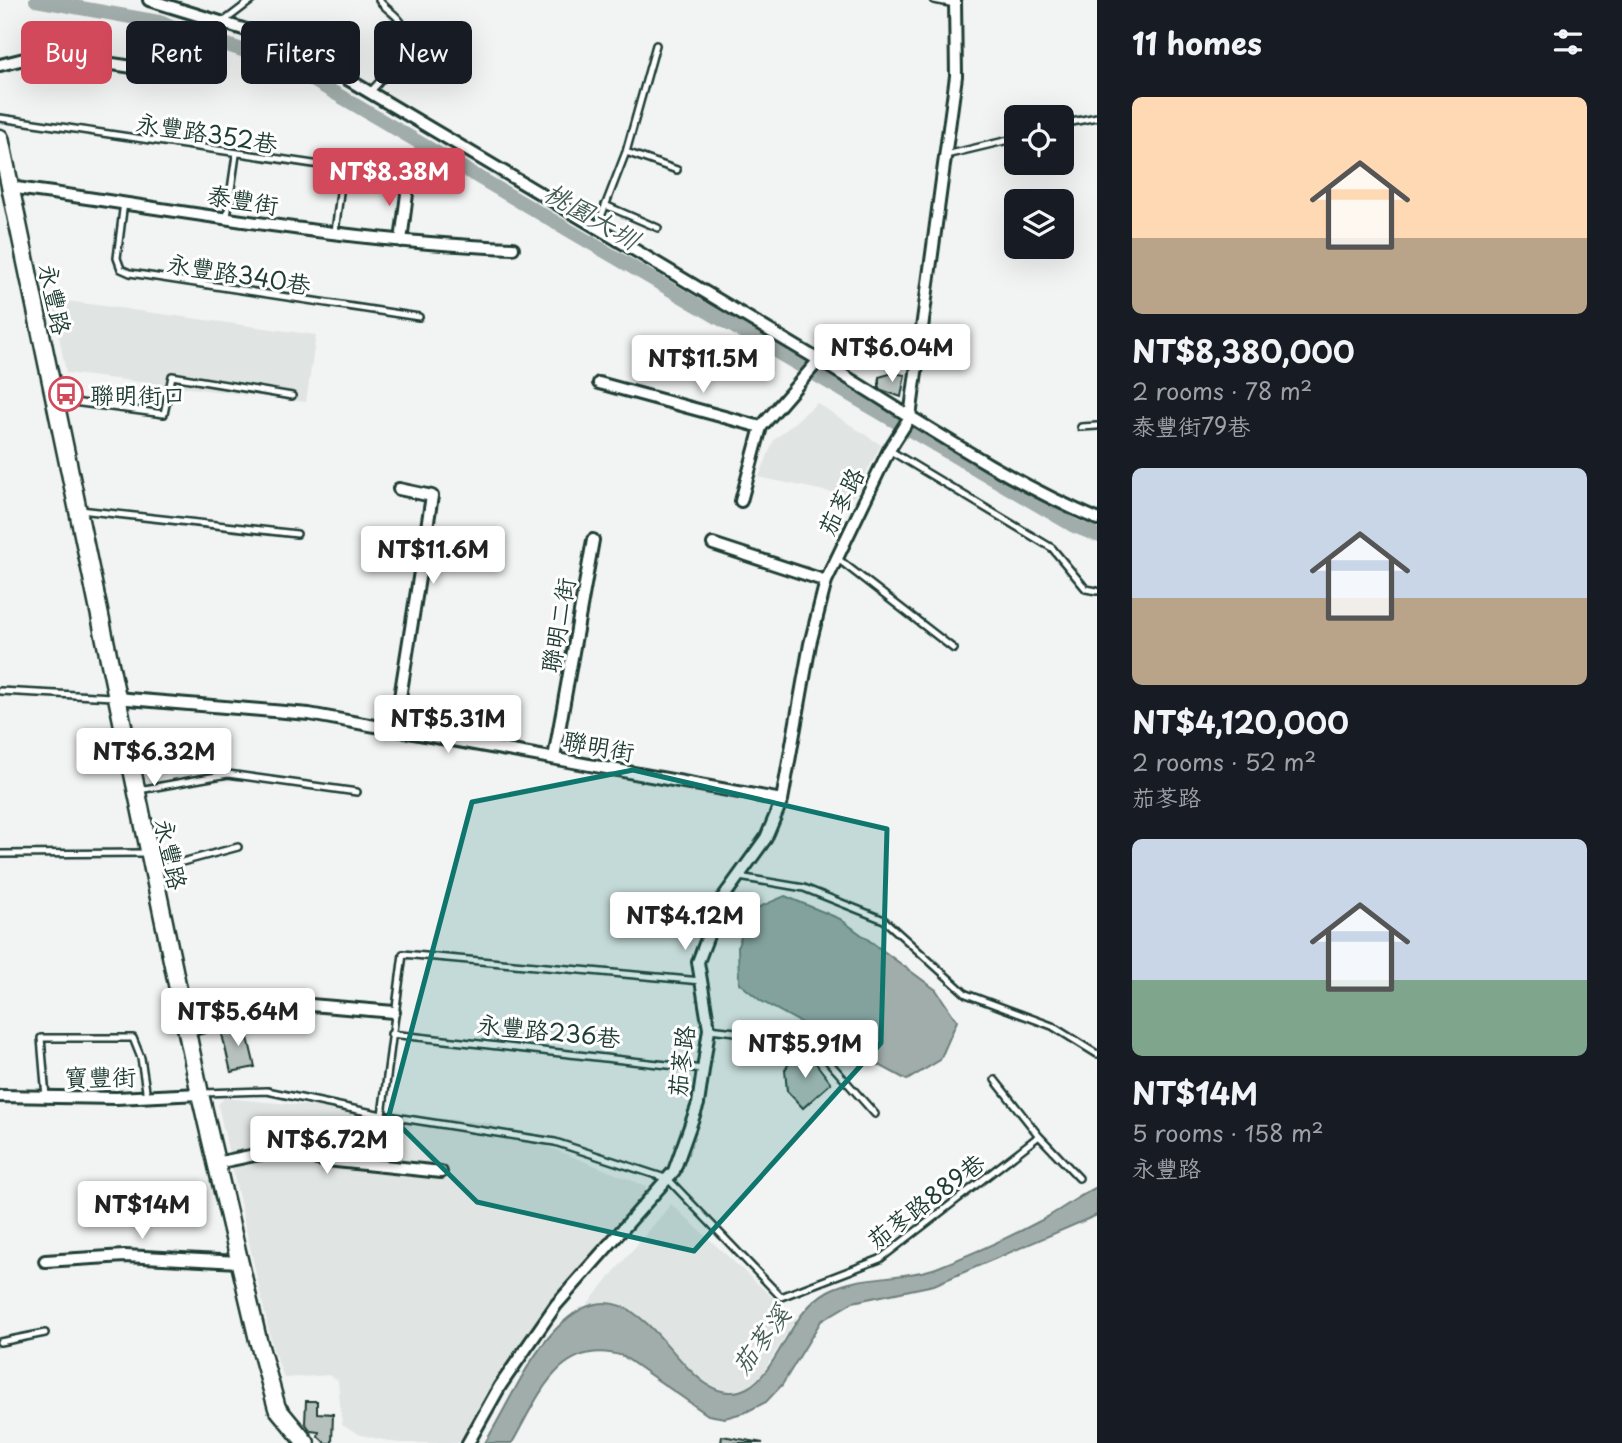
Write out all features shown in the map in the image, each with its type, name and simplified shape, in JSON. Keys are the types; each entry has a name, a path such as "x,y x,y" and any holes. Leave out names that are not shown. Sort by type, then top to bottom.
{"street":[{"path":"149,0 220,21"},
{"path":"909,420 956,76 955,2"},
{"path":"227,23 266,36 370,92 597,227 909,420 1030,488 1097,519"},
{"path":"0,65 44,54 126,66"},
{"name":"永豐路","path":"0,138 186,1031 239,1262 277,1408 306,1443"},
{"path":"401,241 409,178"},
{"name":"泰豐街","path":"9,187 335,234 513,248"},
{"path":"741,501 761,428 817,364"},
{"path":"599,383 761,428"},
{"name":"茄苳路","path":"468,1443 500,1386 556,1305 674,1171 698,1104 709,1029 698,962 711,922 766,838 782,800 810,644 825,581 891,446 909,420"},
{"path":"395,729 432,496 398,489"},
{"name":"聯明二街","path":"554,758 593,540"},
{"path":"713,544 825,581"},
{"name":"聯明街","path":"116,698 309,713 782,800"},
{"path":"186,1031 287,1003 394,1012"},
{"name":"寶豐街","path":"0,1097 147,1097 200,1094"},
{"path":"216,1163 294,1147 317,1159 441,1172"},
{"path":"45,1261 125,1256 239,1262"}],"lane":[{"path":"224,21 252,0"},
{"path":"370,92 380,82 398,52 403,36 401,23 379,0"},
{"path":"934,0 955,2"},
{"path":"597,227 626,152 656,45"},
{"path":"1074,122 1097,117"},
{"name":"永豐路352巷","path":"0,118 236,155 409,178"},
{"path":"946,155 1004,141"},
{"path":"626,152 677,170"},
{"path":"227,217 236,155"},
{"path":"335,234 343,169"},
{"name":"永豐路340巷","path":"124,202 117,258 121,269 130,273 418,317"},
{"path":"605,205 658,228"},
{"path":"55,399 164,414 172,376 292,396"},
{"path":"1081,427 1097,426"},
{"path":"891,446 1052,548 1086,589 1097,591"},
{"path":"77,509 297,534"},
{"path":"836,557 954,649"},
{"path":"0,691 116,698"},
{"path":"136,790 228,774 358,792"},
{"path":"153,870 238,847"},
{"path":"0,854 149,853"},
{"path":"739,877 804,888 884,920 966,994 1052,1026 1097,1054"},
{"path":"382,1115 403,954 701,981"},
{"path":"709,1029 772,1036 820,1052 875,1114"},
{"name":"永豐路236巷","path":"391,1034 703,1069"},
{"path":"46,1097 41,1038 133,1038 141,1058 147,1097"},
{"path":"995,1080 1039,1136 1079,1178"},
{"path":"200,1094 267,1091 382,1115 555,1142 668,1180"},
{"name":"茄苳路889巷","path":"668,1180 781,1297 880,1259 1039,1136"},
{"path":"0,1342 46,1333"}],"highlighted area":[{"path":"633,770 887,829 881,1043 694,1251 477,1202 389,1115 472,802"}],"shaded area":[{"path":"52,299 316,335 306,402 66,373"},
{"path":"817,403 881,445 853,497 759,477 774,440"},
{"path":"785,896 840,919 936,990 957,1021 940,1060 907,1080 761,1001 739,983 738,946 750,911"},
{"path":"224,1098 489,1123 646,1186 646,1196 505,1369 458,1443 398,1443 361,1435 342,1425 338,1380 328,1375 284,1378 273,1349 218,1105"},
{"path":"1097,1187 1097,1215 934,1285 853,1302 821,1321 782,1385 766,1402 746,1412 725,1418 708,1415 623,1356 601,1352 582,1355 553,1375 512,1443 485,1443 545,1342 555,1330 586,1307 613,1304 637,1316 701,1380 723,1391 747,1388 768,1369 803,1313 828,1291 867,1279 936,1268 1026,1228"},
{"path":"671,1204 796,1319 762,1374 746,1388 727,1391 710,1385 683,1366 668,1347 621,1306 585,1307"}],"building":[{"path":"893,373 905,375 901,397 879,389 879,377"},
{"path":"245,1025 255,1067 231,1072 221,1030"},
{"path":"797,1050 805,1061 811,1057 831,1083 803,1108 787,1091 785,1070"},
{"path":"306,1401 317,1401 317,1413 333,1414 332,1443 325,1443 318,1436 319,1432 311,1431 305,1423"},
{"path":"722,1436 763,1443 721,1443"}],"waterway":[{"name":"桃園大圳","path":"36,0 159,22 287,65 1074,526 1097,535"}],"place":[{"name":"聯明街口","path":"66,394"}],"water label":[{"name":"茄苳溪","path":"760,1339"}]}
